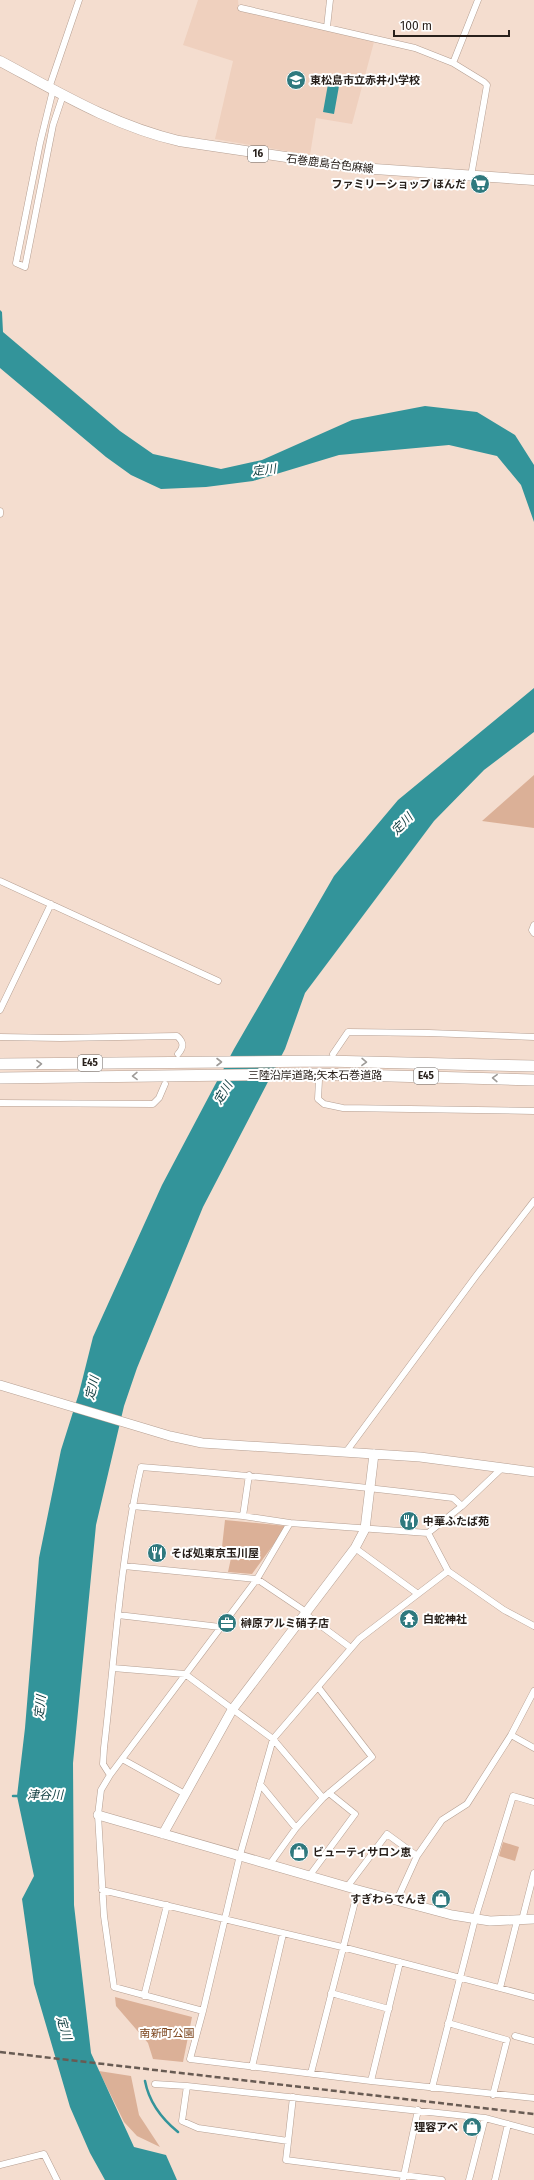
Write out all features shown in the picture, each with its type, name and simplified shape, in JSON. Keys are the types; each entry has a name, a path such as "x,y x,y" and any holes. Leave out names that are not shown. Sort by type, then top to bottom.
{"highway":[{"name":"三陸沿岸道路;矢本石巻道路","path":"0,1064 179,1058 329,1057 534,1066"},
{"name":"三陸沿岸道路;矢本石巻道路","path":"0,1078 174,1076 534,1080"}],"main road":[{"name":"石巻鹿島台色麻線","path":"0,61 63,96 98,113 133,127 179,141 360,168 534,180"}],"street":[{"path":"63,96 53,125 25,267 16,263 40,143 51,89 79,0"},
{"path":"327,27 330,0"},
{"path":"453,63 478,0"},
{"path":"241,8 415,48 453,63 487,85 471,176"},
{"path":"0,881 218,981"},
{"path":"0,1010 51,904"},
{"path":"534,925 532,930 534,933"},
{"path":"329,1057 348,1032 534,1037"},
{"path":"0,1037 60,1038 178,1036 183,1043 179,1058"},
{"path":"319,1077 318,1099 324,1104 343,1108 534,1111"},
{"path":"0,1104 153,1104 159,1098 166,1084"},
{"path":"346,1452 476,1276 534,1201"},
{"path":"0,1385 126,1423 202,1443 420,1457 534,1472"},
{"path":"163,1834 232,1710 355,1548 365,1529 374,1454"},
{"path":"110,1775 103,1764 124,1566 132,1506 141,1467 249,1475 453,1498 462,1506"},
{"path":"132,1506 244,1516 290,1523 428,1534 462,1506 502,1468"},
{"path":"244,1516 249,1475"},
{"path":"203,2011 114,1987 107,1949 102,1890 98,1815 101,1790 110,1775 257,1579 290,1523"},
{"path":"428,1534 448,1571 504,1610 534,1626"},
{"path":"355,1548 418,1594"},
{"path":"124,1566 257,1579 351,1648"},
{"path":"448,1571 359,1639 273,1739 240,1855 226,1919 190,2059 493,2095 534,2098"},
{"path":"118,1615 220,1627"},
{"path":"113,1668 185,1674 273,1739 323,1798"},
{"path":"270,1864 296,1828 323,1798 372,1757 318,1686"},
{"path":"397,1900 417,1856 442,1820 467,1804 511,1735 533,1695"},
{"path":"511,1735 534,1748"},
{"path":"122,1759 185,1794"},
{"path":"260,1784 296,1828"},
{"path":"310,1875 355,1814 329,1793"},
{"path":"432,2088 459,1976 513,1796 534,1802"},
{"path":"98,1815 310,1875 347,1887 475,1919 534,1919"},
{"path":"347,1887 388,1834 417,1856"},
{"path":"500,1988 534,1873"},
{"path":"102,1890 342,1947 459,1976 534,1997"},
{"path":"311,2073 342,1947 358,1890"},
{"path":"144,1996 167,1905"},
{"path":"252,2067 283,1934"},
{"path":"370,2081 400,1962"},
{"path":"331,1993 388,2009"},
{"path":"448,2023 507,2040 493,2095"},
{"path":"515,2036 534,2041"},
{"path":"155,2084 187,2086 485,2118 534,2131"},
{"path":"187,2086 182,2121 198,2128 288,2141"},
{"path":"292,2097 286,2160 403,2177 442,2180"},
{"path":"403,2177 418,2110"},
{"path":"469,2180 485,2118"},
{"path":"495,2180 508,2124"},
{"path":"0,2165 44,2154 57,2180"}],"shaded area":[{"name":"東松島市立赤井小学校","path":"198,0 238,0 239,10 374,42 352,124 316,118 310,155 215,139 233,61 183,45"}],"green space":[{"path":"534,775 534,828 482,821"},
{"path":"225,1520 287,1526 252,1574 228,1572 231,1558 221,1556"},
{"path":"503,1842 519,1847 515,1861 499,1856"},
{"name":"南新町公園","path":"115,1997 192,2017 183,2062 153,2059 148,2043 116,2006"},
{"path":"99,2071 131,2076 139,2115 160,2147 137,2136 124,2122"}],"water":[{"path":"328,84 339,86 334,114 323,112"},
{"name":"定川","path":"0,310 2,312 3,332 120,431 153,454 221,469 262,460 352,420 425,406 477,412 515,435 534,465 534,522 521,485 497,456 449,445 339,455 253,481 206,487 161,489 131,475 106,457 0,368"},
{"path":"534,688 534,732 484,770 434,821 305,993 285,1049 203,1207 137,1368 124,1406 96,1525 73,1763 74,1905 91,2053 134,2147 166,2155 177,2180 105,2180 90,2153 70,2107 34,1984 22,1899 34,1876 17,1796 25,1728 39,1558 61,1450 79,1393 93,1337 162,1185 234,1049 334,876 398,800"}],"waterway":[{"path":"145,2081 147,2089 157,2110 178,2132"}],"railway":[{"path":"0,2052 534,2114"}],"place":[{"name":"東松島市立赤井小学校","path":"296,80"},
{"name":"ファミリーショップ ほんだ","path":"480,184"},
{"name":"中華ふたば苑","path":"409,1521"},
{"name":"そば処東京玉川屋","path":"157,1553"},
{"name":"白蛇神社","path":"409,1619"},
{"name":"榊原アルミ硝子店","path":"227,1623"},
{"name":"ビューティサロン恵","path":"299,1852"},
{"name":"すぎわらでんき","path":"441,1899"},
{"name":"理容アベ","path":"472,2127"}],"water label":[{"name":"津谷川","path":"45,1795"}]}
